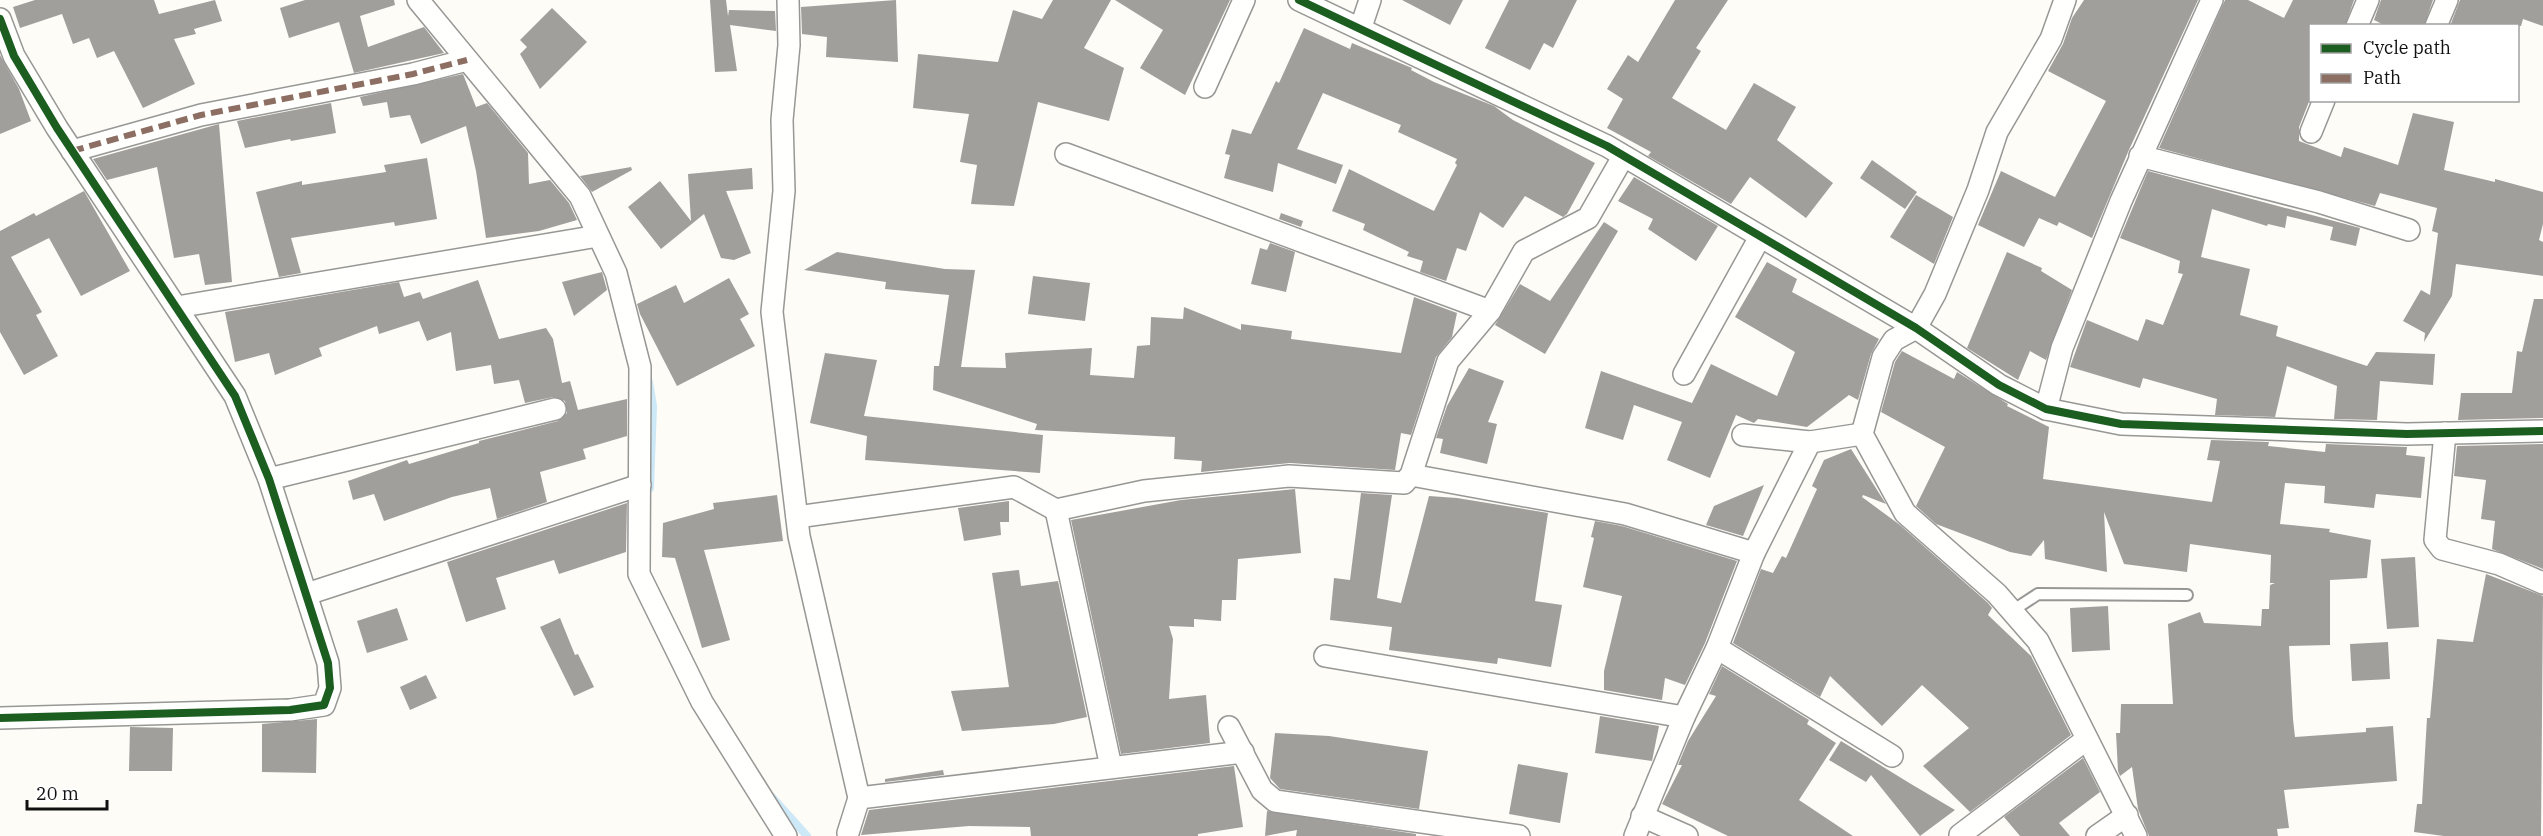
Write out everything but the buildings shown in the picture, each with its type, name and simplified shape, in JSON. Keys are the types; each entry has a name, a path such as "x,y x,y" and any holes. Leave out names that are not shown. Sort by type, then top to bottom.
{"street":[{"path":"418,0 528,130 580,196 616,273 640,367 639,574 702,702 786,836"},
{"path":"788,0 789,45 782,120 784,191 772,312 797,517 859,798 848,833"},
{"path":"1204,87 1244,0"},
{"path":"1299,0 1361,27 1597,140 1916,328 1999,385 2046,409 2121,424 2445,433 2543,430"},
{"path":"1361,27 1371,0"},
{"path":"2065,0 2051,39 1997,132 1978,190 1935,294 1916,328 1894,340 1883,357 1862,434 1905,513 1997,594 2038,641 2136,836"},
{"path":"2046,409 2062,348 2140,156 2211,0"},
{"path":"2358,24 2368,0"},
{"path":"2437,24 2447,0"},
{"path":"0,19 14,56 72,151 236,396 269,479 307,594 328,663 330,688 324,705 290,710 0,718"},
{"path":"72,151 201,115 413,75 467,60"},
{"path":"2311,132 2323,102"},
{"path":"1066,154 1490,311"},
{"path":"2140,156 2319,202 2409,230"},
{"path":"797,517 1014,487 1056,510 1144,491 1289,476 1404,483 1411,476 1448,361 1490,311 1524,250 1588,218 1623,157"},
{"path":"177,307 598,236"},
{"path":"1684,374 1760,237"},
{"path":"269,479 555,409"},
{"path":"2445,433 2435,540 2442,549 2499,564 2543,583"},
{"path":"1743,435 1810,442 1862,434"},
{"path":"1687,836 1639,826 1684,717 1717,648 1754,553 1810,442"},
{"path":"1411,476 1625,514 1754,553"},
{"path":"307,594 640,485"},
{"path":"1056,510 1111,767"},
{"path":"1717,648 1892,756"},
{"path":"1325,656 1684,717"},
{"path":"1229,727 1262,790 1275,801 1519,836"},
{"path":"1960,835 2087,739"},
{"path":"859,798 1243,752"},
{"path":"2097,836 2127,815"}],"lane":[{"path":"2012,611 2038,594 2187,594"}],"waterway":[{"path":"649,382 653,406 650,488"},
{"path":"771,796 807,836"}],"marked path":[{"path":"72,151 201,115 413,74 467,60"}],"cycle path":[{"path":"1299,0 1607,146 1916,328 1999,385 2046,409 2121,424 2407,434 2543,431"},
{"path":"0,19 14,56 57,128 235,396 269,479 328,663 330,688 324,705 290,710 0,718"}]}
